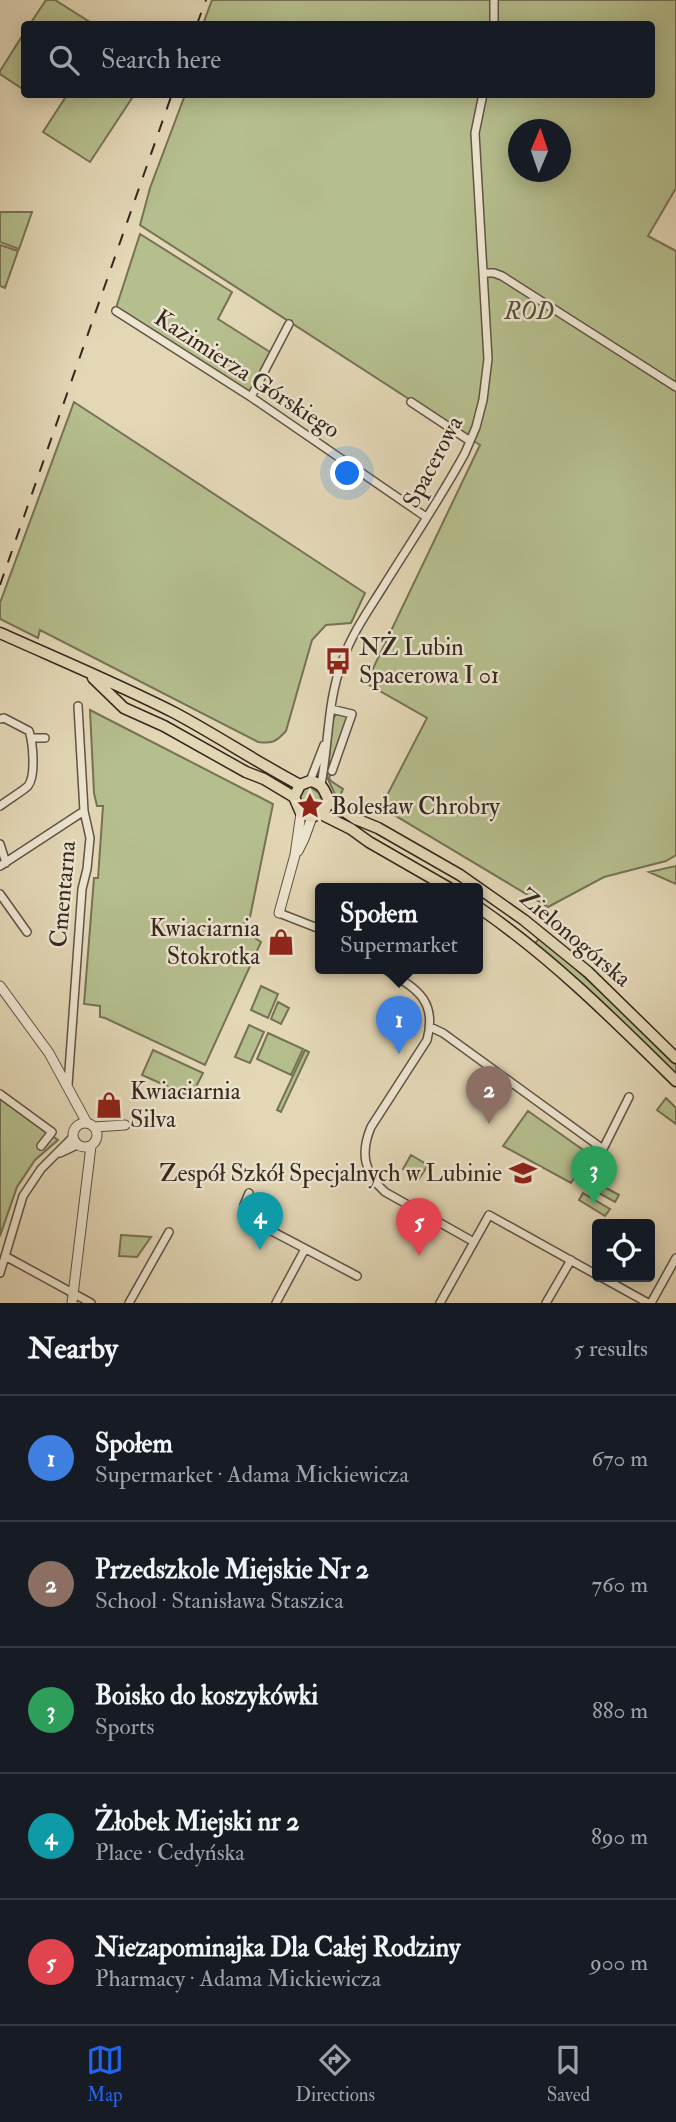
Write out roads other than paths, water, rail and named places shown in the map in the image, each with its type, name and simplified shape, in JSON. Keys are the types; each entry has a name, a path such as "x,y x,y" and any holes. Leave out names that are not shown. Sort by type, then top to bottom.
{"main road":[{"path":"0,633 181,717 253,757 268,769 325,790 329,801 325,810 311,815"},
{"path":"88,673 124,708 264,779 294,797 311,815 351,829 440,883"},
{"path":"294,797 310,784"},
{"name":"Zielonogórska","path":"329,801 470,883"},
{"name":"Zielonogórska","path":"483,892 524,920 592,976 676,1058"},
{"name":"Zielonogórska","path":"483,911 569,978 676,1081"}],"street":[{"path":"494,0 494,21"},
{"name":"Spacerowa","path":"310,784 326,758 326,741 337,679 349,644 456,470 477,422 487,375 475,133 482,98"},
{"path":"484,274 502,276 676,387"},
{"name":"Kazimierza Górskiego","path":"116,311 251,397 426,517"},
{"path":"251,397 289,324"},
{"path":"411,402 470,441"},
{"name":"Cmentarna","path":"68,1085 82,889 90,838 84,811 78,706"},
{"path":"331,709 352,714 332,771"},
{"path":"0,719 4,718 29,730 32,738 33,777 29,785 0,806"},
{"path":"32,738 45,738"},
{"path":"0,844 3,865 84,811"},
{"path":"311,815 295,855 279,912 315,927"},
{"path":"0,894 27,932"},
{"path":"392,974 419,992 428,1006 430,1027 427,1040 371,1127 364,1155 367,1169 374,1182 385,1192 474,1242"},
{"path":"0,986 49,1053 90,1127 95,1143 81,1144 56,1155 41,1169 23,1196 0,1273"},
{"path":"430,1027 443,1033 603,1149 628,1097"},
{"path":"0,1094 52,1132 41,1146"},
{"path":"73,1298 90,1162 76,1127 124,1125"},
{"path":"249,1193 244,1205 247,1218 357,1276"},
{"path":"440,1303 489,1215 592,1272"},
{"path":"129,1303 169,1232"},
{"path":"276,1303 305,1249"},
{"path":"5,1256 73,1298 91,1303"},
{"path":"610,1282 649,1303 676,1258"},
{"path":"546,1303 571,1259"}],"railway":[{"path":"198,21 206,0"},
{"path":"0,585 171,98"}],"place":[{"name":"NŻ Lubin Spacerowa I 01","path":"338,661"},
{"name":"Bolesław Chrobry","path":"310,806"},
{"name":"Kwiaciarnia Stokrotka","path":"281,942"},
{"name":"Społem","path":"399,1054"},
{"name":"Kwiaciarnia Silva","path":"109,1105"},
{"name":"Przedszkole Miejskie Nr 2","path":"489,1124"},
{"name":"Zespół Szkół Specjalnych w Lubinie","path":"523,1173"},
{"name":"Boisko do koszykówki","path":"594,1204"},
{"name":"Żłobek Miejski nr 2","path":"260,1250"},
{"name":"Niezapominajka Dla Całej Rodziny","path":"419,1256"}],"park label":[{"name":"ROD","path":"529,311"}]}
